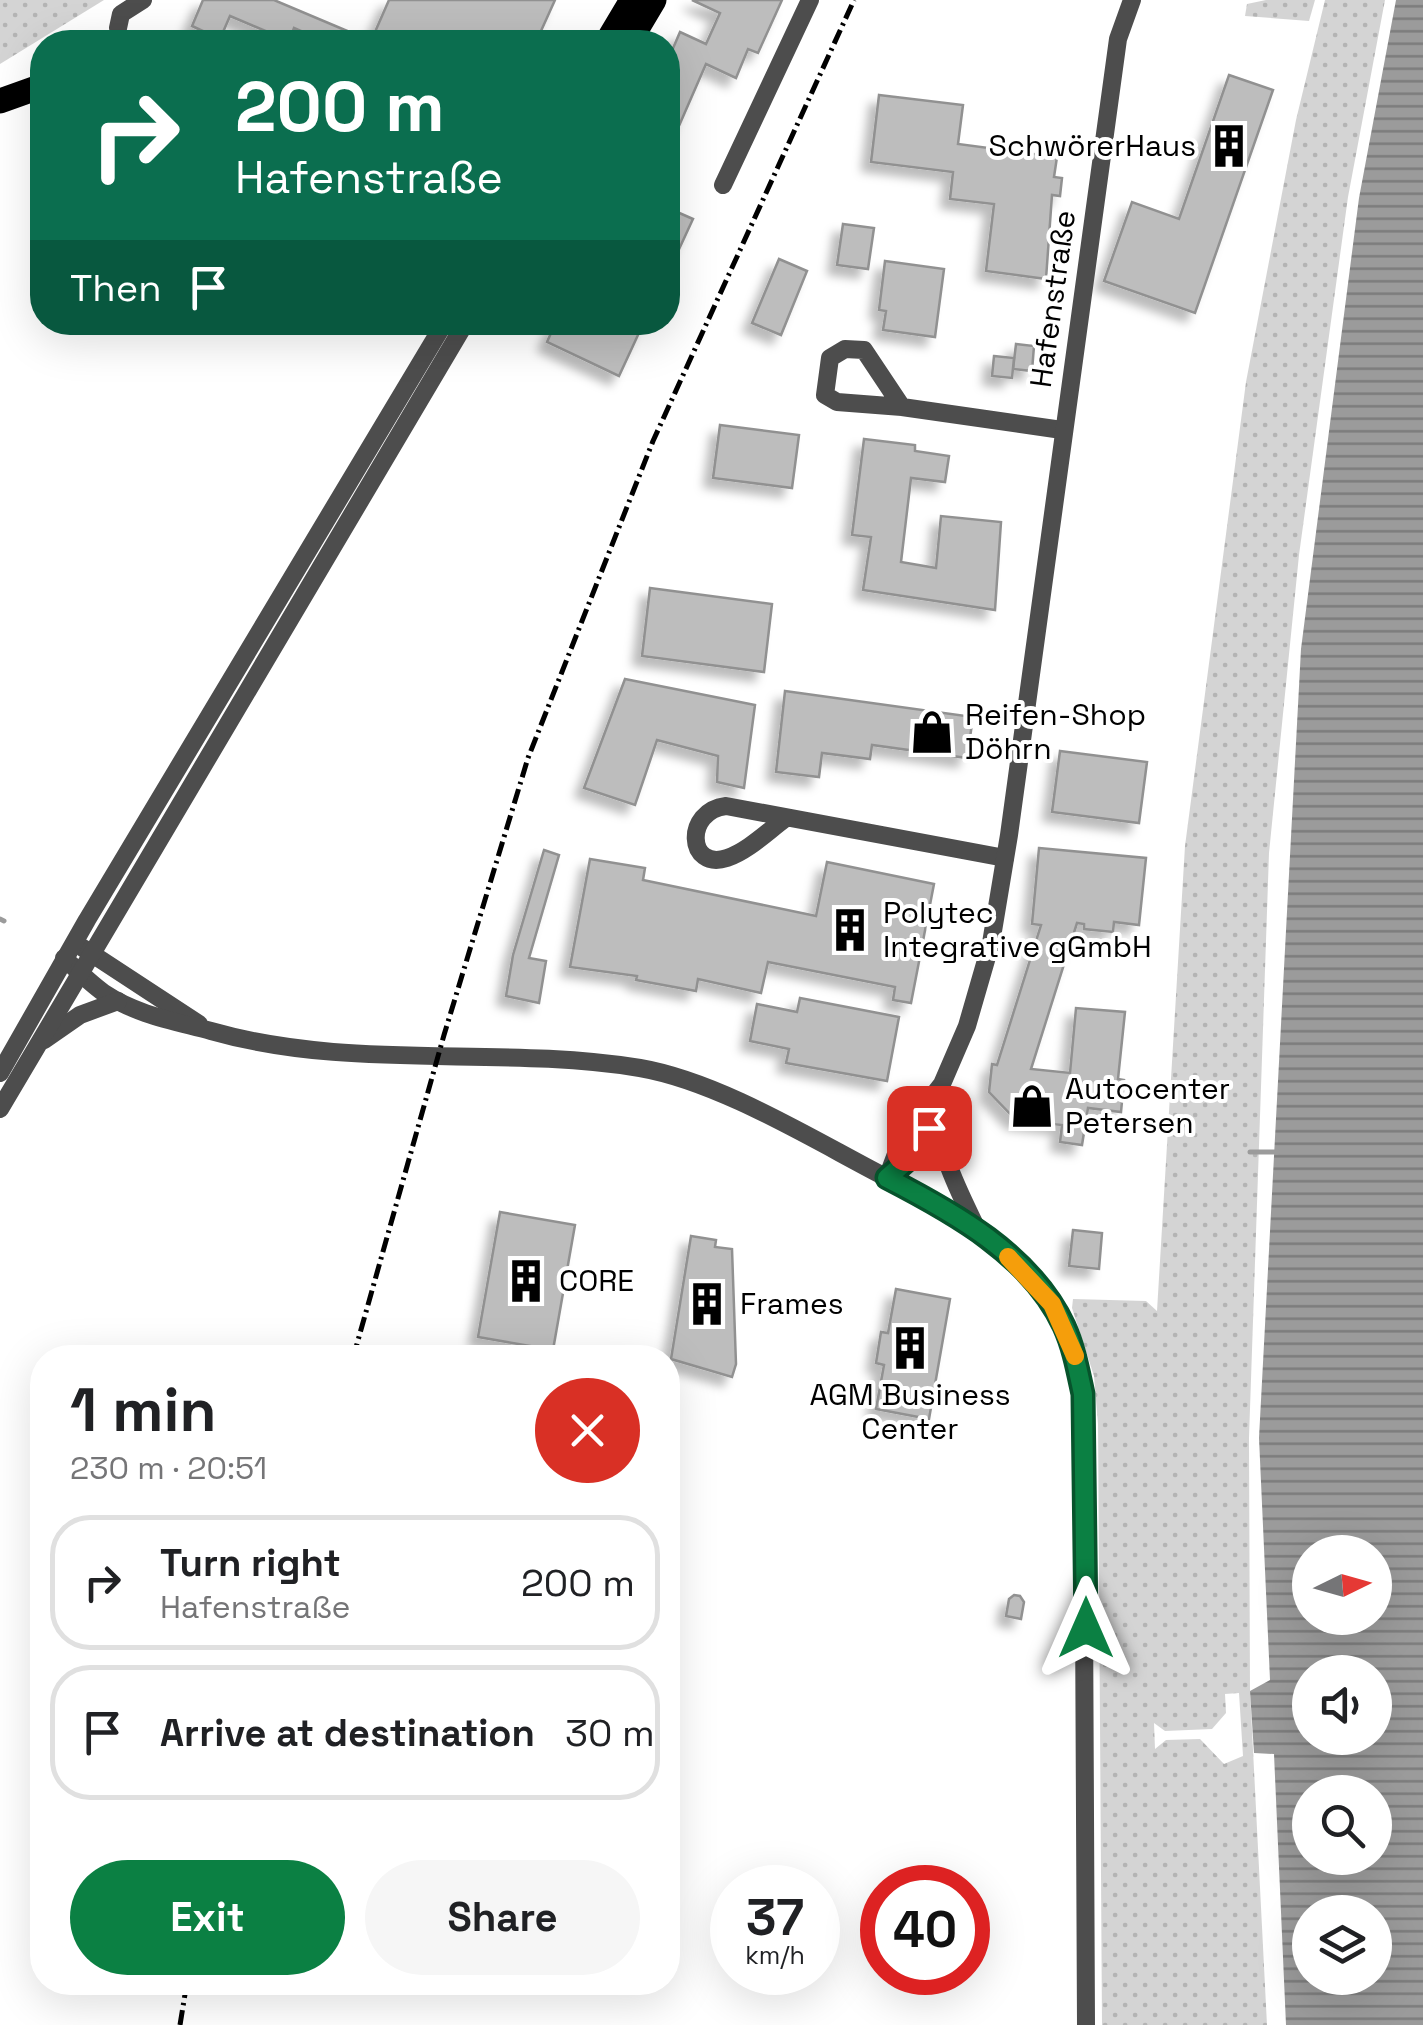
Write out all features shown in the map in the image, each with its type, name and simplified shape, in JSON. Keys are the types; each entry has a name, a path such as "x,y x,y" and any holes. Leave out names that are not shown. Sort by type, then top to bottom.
{"main road":[{"path":"614,30 632,0"},
{"path":"636,30 654,0"},
{"path":"0,101 30,90"}],"street":[{"path":"118,28 121,14 144,0"},
{"path":"723,185 810,0"},
{"name":"Hafenstraße","path":"977,1229 938,1132 938,1108 942,1084 976,999 991,943 1118,39 1132,0"},
{"path":"0,1073 437,335"},
{"path":"0,1109 458,335"},
{"name":"Hafenstraße","path":"902,407 864,350 844,349 830,358 825,396 837,402 902,407 1062,430"},
{"path":"786,818 727,858 710,860 696,844 700,820 718,806 735,806 1005,858"},
{"path":"69,951 91,952 207,1030"},
{"path":"69,951 80,972 118,1001 170,1023 250,1042 301,1050 578,1061 644,1069 732,1099 977,1229 1033,1280 1052,1304 1075,1356 1083,1394 1086,2025"},
{"path":"36,1047 80,1014 118,1001"},
{"name":"Hafenstraße","path":"887,1178 904,1133 942,1084"},
{"name":"Hafenstraße","path":"887,1178 920,1149 938,1108"}],"shaded area":[{"path":"0,0 104,0 55,30 30,30 30,46 0,64"},
{"path":"1315,0 1309,21 1245,16 1247,4"},
{"path":"1325,0 1385,0 1348,197 1299,555 1269,853 1249,1438 1250,1691 1267,2025 1102,2025 1098,1424 1094,1376 1072,1308 1073,1299 1146,1301 1157,1311 1185,846 1246,382 1296,120","holes":["1239,1693 1243,1756 1224,1764 1200,1739 1166,1740 1155,1749 1154,1723 1165,1731 1212,1729 1226,1713 1225,1694"]},
{"path":"1396,0 1423,0 1423,2025 1286,2025 1274,1754 1254,1753 1250,1691 1270,1680 1259,1438 1301,649 1359,198"}],"building":[{"path":"203,0 274,0 345,30 263,30 230,16 224,30 192,26"},
{"path":"389,0 555,0 541,30 376,30"},
{"path":"692,0 782,0 758,53 748,49 736,78 706,64 680,124 680,32 706,44 720,13"},
{"name":"SchwörerHaus","path":"1229,75 1273,90 1195,313 1104,281 1132,202 1179,219"},
{"path":"879,95 963,105 958,144 1057,157 1054,177 1062,178 1060,196 1052,195 1046,279 986,271 994,204 950,199 953,172 871,162"},
{"path":"680,213 693,219 680,247"},
{"path":"843,224 874,228 868,269 837,265"},
{"path":"779,259 807,271 781,335 752,323"},
{"path":"885,261 944,269 935,337 883,330 886,311 879,310"},
{"path":"550,335 638,335 619,376 547,342"},
{"path":"1016,344 1034,346 1032,371 1013,369"},
{"path":"994,356 1014,358 1012,378 992,376"},
{"path":"720,425 799,435 792,488 713,478"},
{"path":"864,439 915,445 915,451 949,456 945,482 911,478 901,562 936,568 941,516 1001,522 995,610 863,590 871,537 852,535"},
{"path":"650,588 772,604 764,672 642,656"},
{"path":"625,679 755,705 744,788 717,782 718,756 657,740 635,805 584,788"},
{"path":"785,691 973,717 967,758 872,745 870,759 822,753 819,777 776,772"},
{"path":"1060,751 1147,762 1139,823 1052,812"},
{"path":"1039,848 1146,858 1139,925 1114,922 1113,932 1084,929 1084,924 1077,923 1031,1069 1070,1073 1076,1008 1125,1012 1118,1079 1124,1080 1121,1112 1088,1108 1082,1145 1060,1142 1062,1125 1016,1120 989,1092 992,1064 997,1065 1041,925 1032,924"},
{"path":"544,850 559,855 529,958 546,961 539,1003 506,996 513,955"},
{"path":"590,859 645,868 643,880 816,916 827,862 934,884 911,1003 893,1000 895,987 768,962 761,993 698,979 696,991 636,980 637,976 570,967"},
{"path":"800,998 899,1017 887,1081 786,1063 789,1049 750,1041 757,1004 797,1012"},
{"name":"CORE","path":"500,1212 575,1225 554,1345 524,1345 478,1337"},
{"path":"1073,1230 1102,1233 1099,1269 1069,1266"},
{"name":"Frames","path":"691,1236 716,1240 715,1247 732,1249 736,1364 732,1377 680,1362 680,1345 673,1345"},
{"name":"AGM Business Center","path":"896,1289 950,1299 929,1419 876,1409 884,1365 876,1363 881,1332 888,1333"},
{"path":"1014,1595 1024,1602 1021,1619 1006,1616 1009,1599"}],"waterway":[{"path":"0,919 4,921"},
{"path":"1250,1152 1277,1152"}],"railway":[{"path":"357,1345 444,1035 528,758 653,441 854,0"},
{"path":"180,2025 185,1995"}],"slow traffic":[{"path":"1008,1257 1052,1304 1075,1356"}],"place":[{"name":"SchwörerHaus","path":"1229,146"},
{"name":"Reifen-Shop Döhrn","path":"932,732"},
{"name":"Polytec Integrative gGmbH","path":"850,930"},
{"name":"Autocenter Petersen","path":"1032,1106"},
{"name":"CORE","path":"526,1281"},
{"name":"Frames","path":"707,1304"},
{"name":"AGM Business Center","path":"910,1348"}],"route":[{"path":"929,1128 920,1149 887,1178 977,1229 1033,1280 1052,1304 1075,1356 1083,1394 1086,1628"}]}
